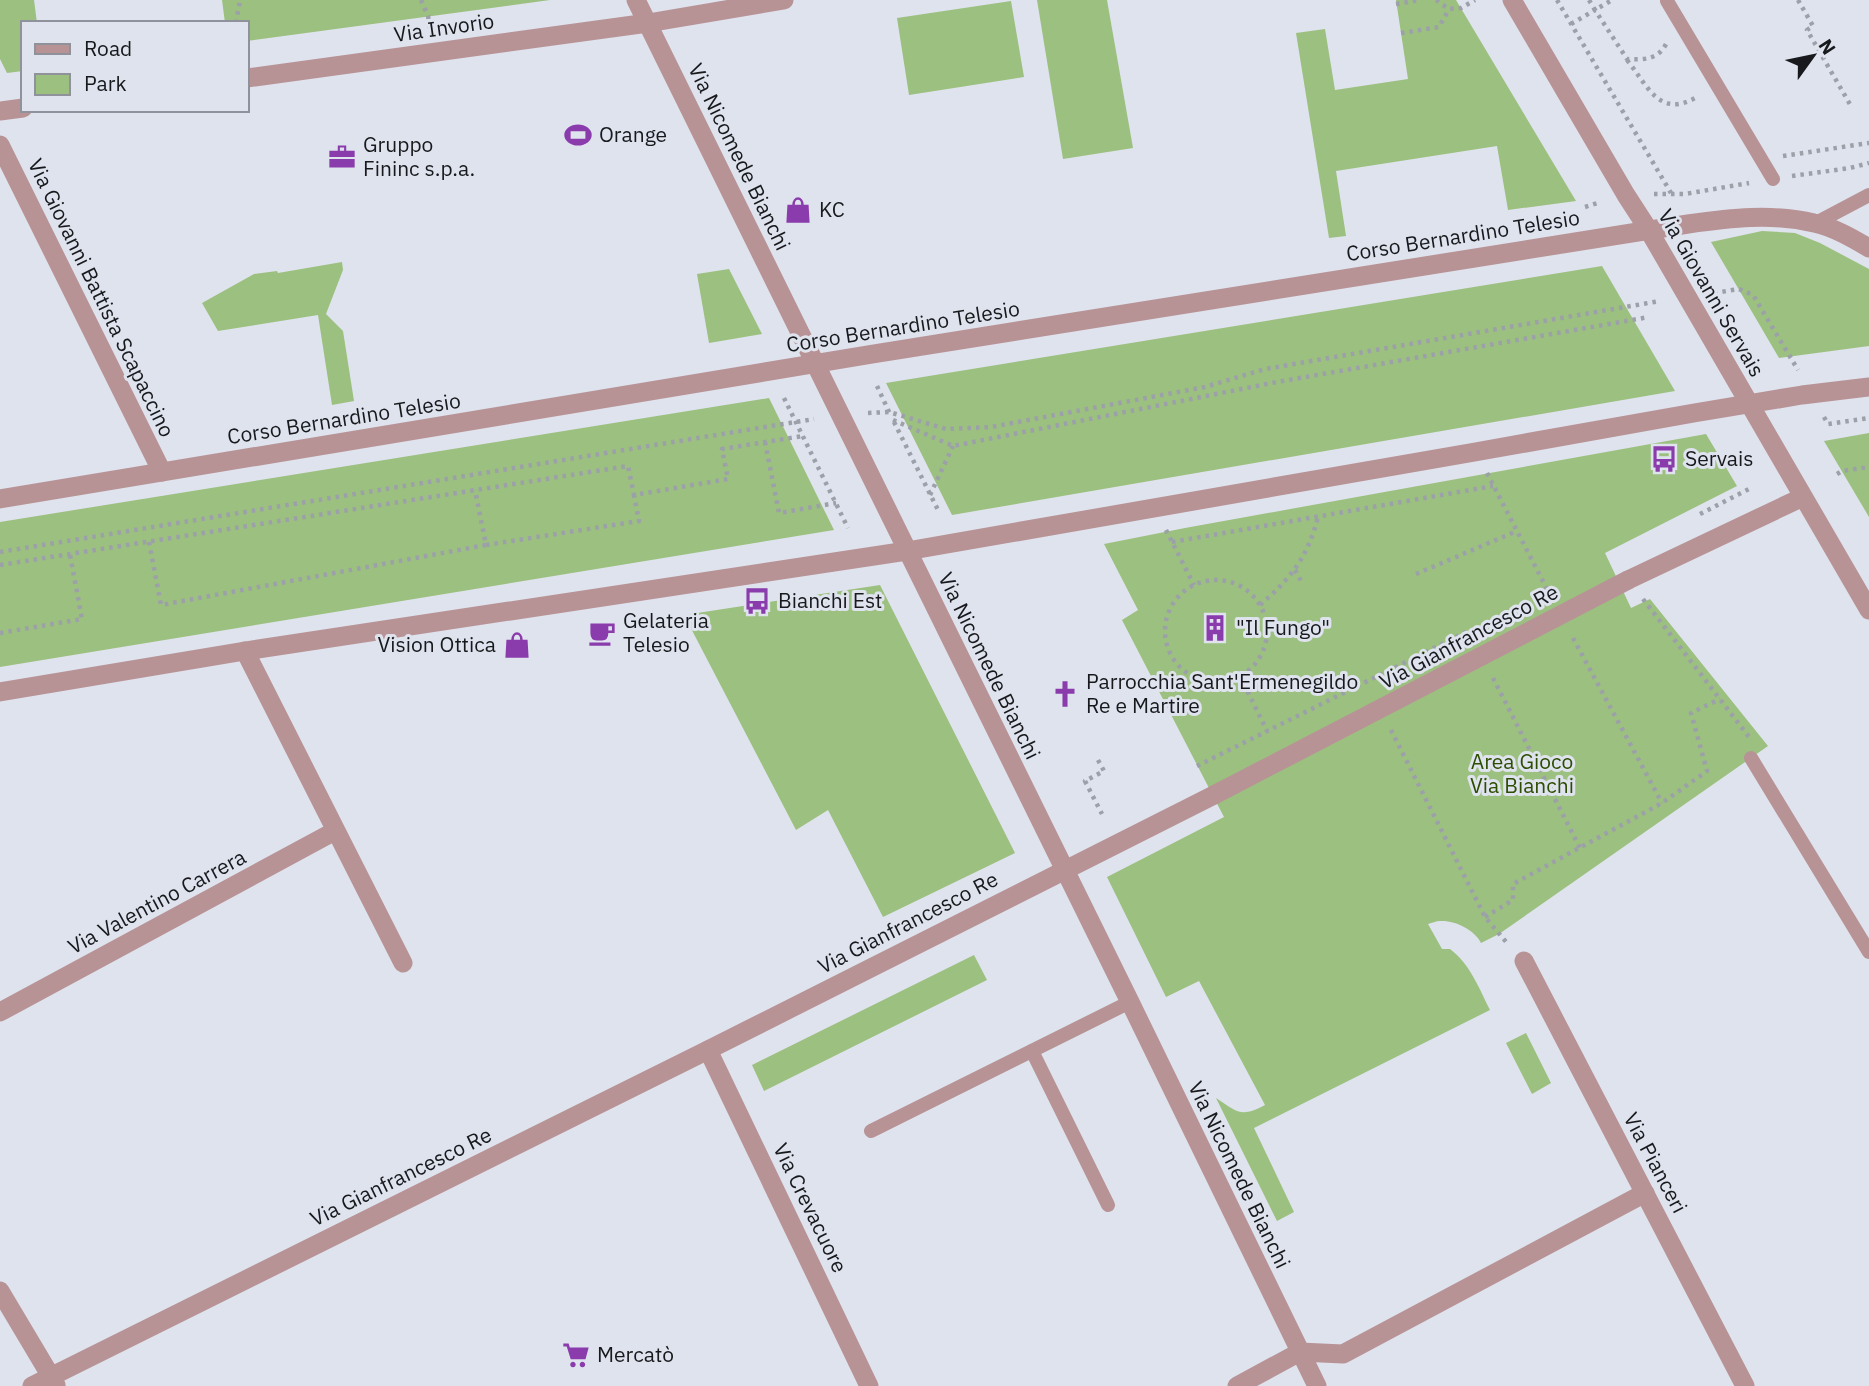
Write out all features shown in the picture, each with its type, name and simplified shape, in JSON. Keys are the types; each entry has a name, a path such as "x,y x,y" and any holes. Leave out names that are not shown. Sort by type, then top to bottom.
{"street":[{"name":"Via Nicomede Bianchi","path":"636,0 1317,1386"},
{"path":"648,23 784,0"},
{"name":"Via Giovanni Servais","path":"1512,0 1869,610"},
{"name":"Via Invorio","path":"248,78 648,23"},
{"path":"0,111 21,108"},
{"name":"Via Giovanni Battista Scapaccino","path":"0,145 162,472"},
{"name":"Corso Bernardino Telesio","path":"0,499 1706,221 1762,216 1816,223 1869,248"},
{"path":"0,692 244,651 907,551 1749,403 1869,387"},
{"name":"Via Gianfrancesco Re","path":"32,1386 54,1381 1214,795 1628,580 1803,497"},
{"path":"244,651 403,963"},
{"name":"Via Valentino Carrera","path":"0,1012 335,831"},
{"name":"Via Pianceri","path":"1524,961 1745,1386"},
{"name":"Via Crevacuore","path":"708,1050 869,1386"},
{"path":"1237,1386 1300,1352 1343,1354 1645,1193"},
{"path":"0,1291 54,1381"}],"lane":[{"path":"1667,1 1773,179"},
{"path":"1816,223 1869,195"},
{"path":"1751,758 1869,952"},
{"path":"871,1131 1130,1002"},
{"path":"1032,1051 1108,1205"}],"path":[{"path":"236,21 240,0"},
{"path":"1396,4 1420,0"},
{"path":"1436,0 1449,9 1461,8 1475,0"},
{"path":"1557,0 1671,194"},
{"path":"1589,0 1655,97 1669,105 1685,103 1700,95 1714,80"},
{"path":"1571,24 1612,0"},
{"path":"1798,0 1813,26 1807,30 1851,106"},
{"path":"1627,59 1652,58 1665,48 1668,40 1667,1"},
{"path":"1401,33 1438,27 1449,9"},
{"path":"1781,156 1869,143"},
{"path":"1687,296 1739,289 1753,295 1828,424 1869,418"},
{"path":"893,420 953,446 1277,382 1649,317"},
{"path":"877,386 938,510"},
{"path":"785,398 848,528"},
{"path":"634,495 728,478 722,449 803,436"},
{"path":"765,442 779,513 836,502"},
{"path":"930,495 953,446"},
{"path":"0,565 628,466 639,521 486,545 161,605 149,542"},
{"path":"1837,474 1869,467"},
{"path":"1172,542 1493,486"},
{"path":"475,490 486,545"},
{"path":"1260,605 1281,587 1301,562 1312,541 1318,516"},
{"path":"1165,528 1194,585"},
{"path":"1416,574 1517,531"},
{"path":"0,633 82,619 69,555"},
{"path":"1295,570 1301,582"},
{"path":"1220,580 1236,584 1250,593 1260,605 1266,621 1267,637 1262,653 1252,667 1240,676 1223,681 1206,681 1190,674 1177,663 1165,632 1168,615 1175,600 1188,588 1203,581 1220,580"},
{"path":"1628,580 1752,740 1751,758"},
{"path":"1469,631 1580,848"},
{"path":"1240,676 1282,760"},
{"path":"1367,681 1485,917 1524,961"},
{"path":"1485,917 1513,900 1513,884 1662,803 1707,771 1691,713 1720,699"},
{"path":"1098,760 1104,771 1085,782 1102,814"}],"green space":[{"path":"0,0 34,0 37,21 21,21 21,71 7,73 0,59"},
{"path":"222,0 550,0 248,41 248,21 225,21"},
{"path":"1037,0 1107,0 1133,148 1063,159"},
{"path":"1396,0 1456,0 1576,201 1508,210 1497,146 1336,171 1346,236 1329,238 1296,33 1325,29 1335,90 1408,79"},
{"path":"1011,1 1024,77 909,95 897,18"},
{"path":"1762,231 1795,233 1869,269 1869,346 1779,358 1711,242"},
{"path":"342,262 343,270 326,314 343,331 354,401 332,405 318,315 218,331 202,303 254,274 278,273"},
{"path":"1602,266 1675,391 952,515 886,383"},
{"path":"729,269 762,334 709,343 697,274"},
{"path":"769,398 834,530 0,667 0,522"},
{"path":"1869,433 1869,517 1824,441"},
{"name":"Area Gioco Via Bianchi","path":"1706,434 1737,486 1605,553 1631,608 1650,599 1768,746 1499,934 1481,943 1474,934 1458,924 1440,921 1428,924 1442,949 1450,949 1469,969 1490,1010 1254,1128 1294,1212 1277,1221 1216,1098 1239,1112 1265,1105 1199,981 1166,997 1107,877 1224,817 1122,620 1138,610 1104,544"},
{"path":"880,585 1015,853 883,917 828,810 796,830 684,615"},
{"path":"974,955 987,980 764,1091 752,1065"},
{"path":"1526,1033 1551,1083 1532,1094 1506,1043"}],"place":[{"name":"Orange","path":"578,135"},
{"name":"Gruppo Fininc s.p.a.","path":"342,157"},
{"name":"KC","path":"798,210"},
{"name":"Servais","path":"1664,459"},
{"name":"Bianchi Est","path":"757,601"},
{"name":"\"Il Fungo\"","path":"1215,628"},
{"name":"Gelateria Telesio","path":"602,633"},
{"name":"Vision Ottica","path":"517,645"},
{"name":"Parrocchia Sant'Ermenegildo Re e Martire","path":"1065,694"},
{"name":"Mercatò","path":"576,1355"}]}
